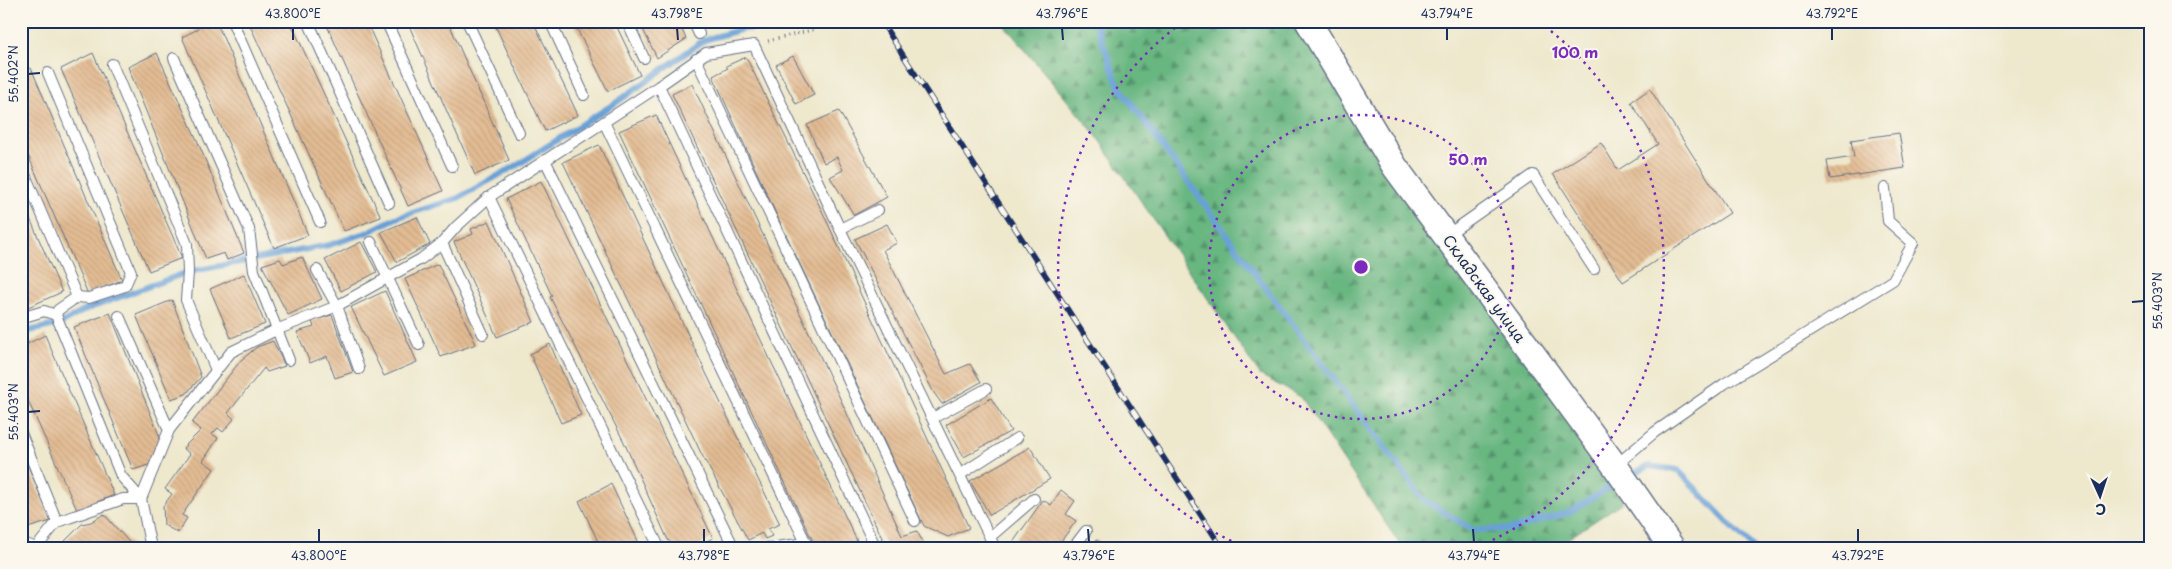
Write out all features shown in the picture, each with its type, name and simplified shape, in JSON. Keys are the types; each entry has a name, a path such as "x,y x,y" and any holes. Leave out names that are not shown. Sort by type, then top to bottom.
{"street":[{"name":"Складская улица","path":"1308,21 1395,167 1447,235 1546,374 1615,466 1672,548"}],"lane":[{"path":"232,21 320,222"},
{"path":"308,21 389,203"},
{"path":"386,21 452,166"},
{"path":"467,21 519,133"},
{"path":"550,21 584,95"},
{"path":"626,21 644,58"},
{"path":"693,21 699,34"},
{"path":"141,499 169,430 231,352 276,330 337,306 421,259 442,243 456,227 489,197 659,86 706,53 754,45 840,229 961,474 995,548"},
{"path":"174,58 249,229 254,271 289,360"},
{"path":"696,59 915,521"},
{"path":"112,64 186,244 188,272 186,300 216,370"},
{"path":"48,73 131,272 125,286 89,298 77,297 58,310 56,315 121,476 141,499 151,548"},
{"path":"659,86 876,548"},
{"path":"604,122 806,543 768,548"},
{"path":"545,160 734,548"},
{"path":"21,165 77,297"},
{"path":"1447,235 1533,175 1594,269"},
{"path":"1615,466 1655,432 1724,384 1893,280 1913,243 1888,221 1885,188"},
{"path":"489,197 659,547 662,548"},
{"path":"840,229 878,210"},
{"path":"371,242 419,345"},
{"path":"442,243 483,334"},
{"path":"317,270 337,306 359,369"},
{"path":"21,318 44,311 56,315"},
{"path":"119,316 169,430"},
{"path":"933,418 986,389"},
{"path":"21,433 58,522"},
{"path":"961,474 1017,438"},
{"path":"21,542 36,548 58,522 123,499 141,499"},
{"path":"990,537 1034,499"},
{"path":"1073,548 1086,531"}],"path":[{"path":"754,45 816,29"}],"green space":[{"path":"1001,21 1308,21 1623,502 1554,548 1402,548 1301,397 1260,375 1095,134"}],"building":[{"path":"194,21 216,21 308,235 274,248 182,37 198,29"},
{"path":"248,21 290,21 381,217 344,231"},
{"path":"325,21 366,21 443,191 408,206"},
{"path":"407,21 448,21 509,160 475,175"},
{"path":"493,21 533,21 578,115 545,131"},
{"path":"573,21 614,21 640,75 608,91"},
{"path":"639,21 678,21 686,39 657,58"},
{"path":"93,53 182,258 149,271 61,69"},
{"path":"157,53 197,140 244,253 227,260 224,253 206,259 128,67"},
{"path":"793,56 814,95 796,104 776,65"},
{"path":"746,57 822,211 969,528 948,537 924,526 771,203 713,76 728,68 726,66"},
{"path":"31,68 122,280 88,294 21,139 21,73"},
{"path":"692,84 845,409 902,536 917,531 926,548 887,548 672,94"},
{"path":"1650,89 1730,213 1623,282 1553,174 1601,143 1618,170 1658,144 1631,102"},
{"path":"839,111 887,197 854,215 830,177 843,170 837,157 824,163 807,125"},
{"path":"656,115 857,541 840,548 816,548 619,131"},
{"path":"1899,133 1905,168 1830,179 1827,161 1854,157 1851,140"},
{"path":"599,145 707,375 780,524 768,529 772,536 765,539 762,533 748,540 701,453 563,162"},
{"path":"541,181 713,538 693,548 677,548 668,540 624,442 550,297 552,296 506,199"},
{"path":"21,198 62,292 26,308 21,297"},
{"path":"417,217 430,244 397,262 381,232"},
{"path":"489,221 534,322 497,337 454,242 473,234 471,229"},
{"path":"887,224 897,243 883,250 946,374 970,364 981,382 942,404 934,393 855,239"},
{"path":"361,242 377,272 341,291 325,260"},
{"path":"302,257 322,299 288,315 262,265 280,259 283,264"},
{"path":"438,264 476,344 441,357 405,279"},
{"path":"244,274 265,324 231,338 210,289"},
{"path":"385,291 417,362 384,376 351,307"},
{"path":"172,300 201,377 186,394 171,399 136,315"},
{"path":"110,313 161,440 151,464 133,470 74,327"},
{"path":"332,315 353,372 335,378 327,356 310,363 297,332 314,327 312,321"},
{"path":"45,335 114,495 77,510 21,385 21,351 24,349 23,346"},
{"path":"273,341 285,366 267,372 264,368 228,413 234,419 223,432 218,428 212,434 218,438 203,461 214,469 182,515 187,518 178,533 164,525 163,506 172,494 165,489 190,454 183,448 201,430 192,423 241,360 257,347"},
{"path":"550,344 581,415 561,423 530,354"},
{"path":"991,398 1011,431 964,457 946,425"},
{"path":"1030,447 1050,479 990,515 970,481"},
{"path":"21,449 51,521 21,530"},
{"path":"611,484 638,541 622,548 601,548 579,501"},
{"path":"1061,490 1075,501 1066,514 1076,521 1056,548 1009,548 1043,500 1051,505"},
{"path":"104,514 134,548 71,548 65,541 82,524 91,522"},
{"path":"1096,540 1108,548 1089,548"}],"waterway":[{"path":"1095,21 1118,85 1245,260 1424,500 1473,530 1512,529 1570,512 1619,481"},
{"path":"21,334 60,324 87,309 188,272 329,245 366,233 396,218 458,198 519,164 617,102 704,40 743,29 808,25 819,27"},
{"path":"1628,476 1649,466 1678,470 1754,548"}],"railway":[{"path":"881,21 1222,548"}]}
